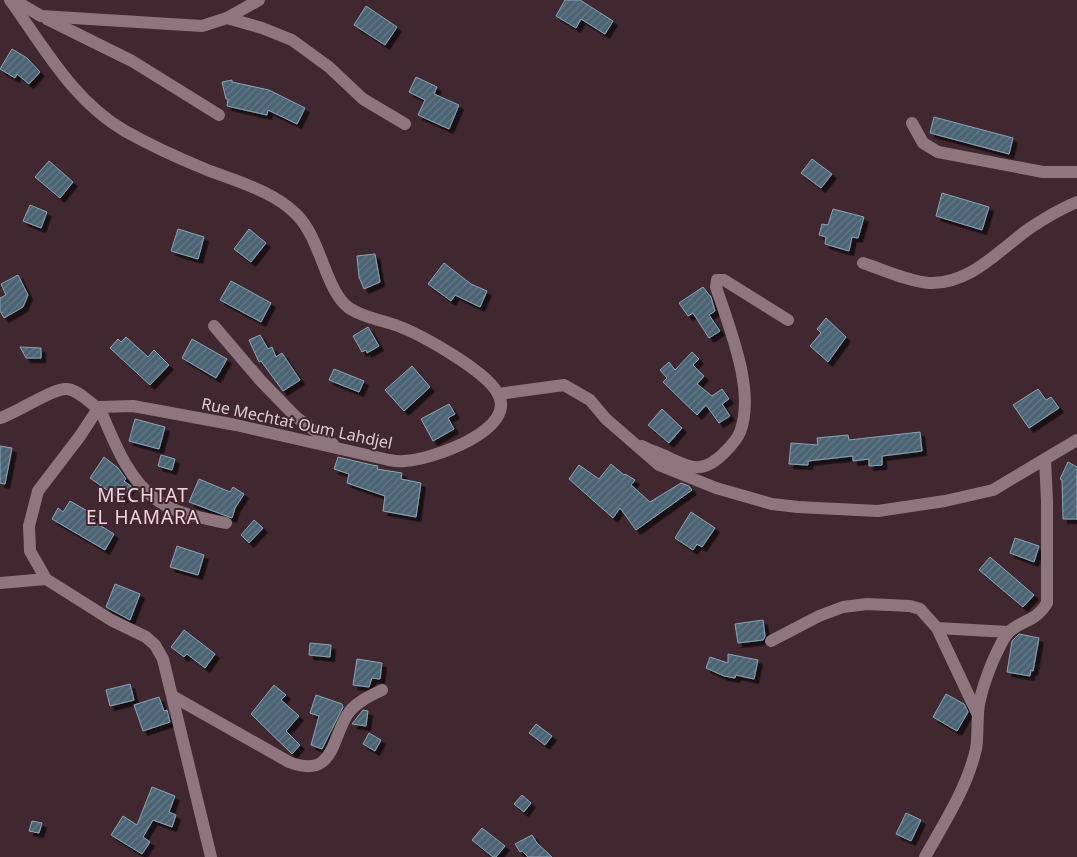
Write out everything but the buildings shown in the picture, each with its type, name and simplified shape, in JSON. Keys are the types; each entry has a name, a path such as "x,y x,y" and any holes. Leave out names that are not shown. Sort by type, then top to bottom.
{"street":[{"path":"10,0 66,80 86,101 124,130 202,168 261,191 298,215 320,253 336,294 342,303 370,318 400,327 472,367 485,377 498,394 564,385 590,400 627,438 659,465 696,482 772,504 798,507 878,510 945,501 993,490 1077,440"},
{"path":"14,0 41,16 132,61 219,115"},
{"path":"41,16 202,26 227,18 259,0"},
{"path":"227,18 262,28 292,40 329,68 363,99 405,124"},
{"path":"912,122 923,143 938,152 1043,172 1077,172"},
{"path":"863,263 928,283 942,282 972,272 1030,228 1077,202"},
{"path":"627,438 679,464 694,468 710,465 729,448 740,433 745,411 745,397 731,333 716,287 717,280 724,280 788,320"},
{"path":"214,326 261,381 296,417 338,448"},
{"path":"0,418 13,414 58,390 68,389 76,392 98,407 118,450 131,472 157,501 190,515 226,523"},
{"name":"Rue Mechtat Oum Lahdjel","path":"98,407 132,406 236,425 388,460 405,461 428,456 483,434 497,417 500,406 498,394"},
{"path":"98,407 80,436 38,491 29,526 30,551 46,578 111,620 146,638 154,645 163,659 174,698 211,857"},
{"path":"937,628 1009,632 1042,612 1047,603 1045,460"},
{"path":"0,583 46,578"},
{"path":"770,641 831,611 867,604 920,608 937,628 978,714"},
{"path":"925,857 955,805 966,779 979,732 978,714 992,664 1009,632"},
{"path":"174,698 289,762 302,767 312,766 329,758 348,714 356,705 382,690"}],"district":[{"name":"MECHTAT EL HAMARA","path":"143,506"}]}
